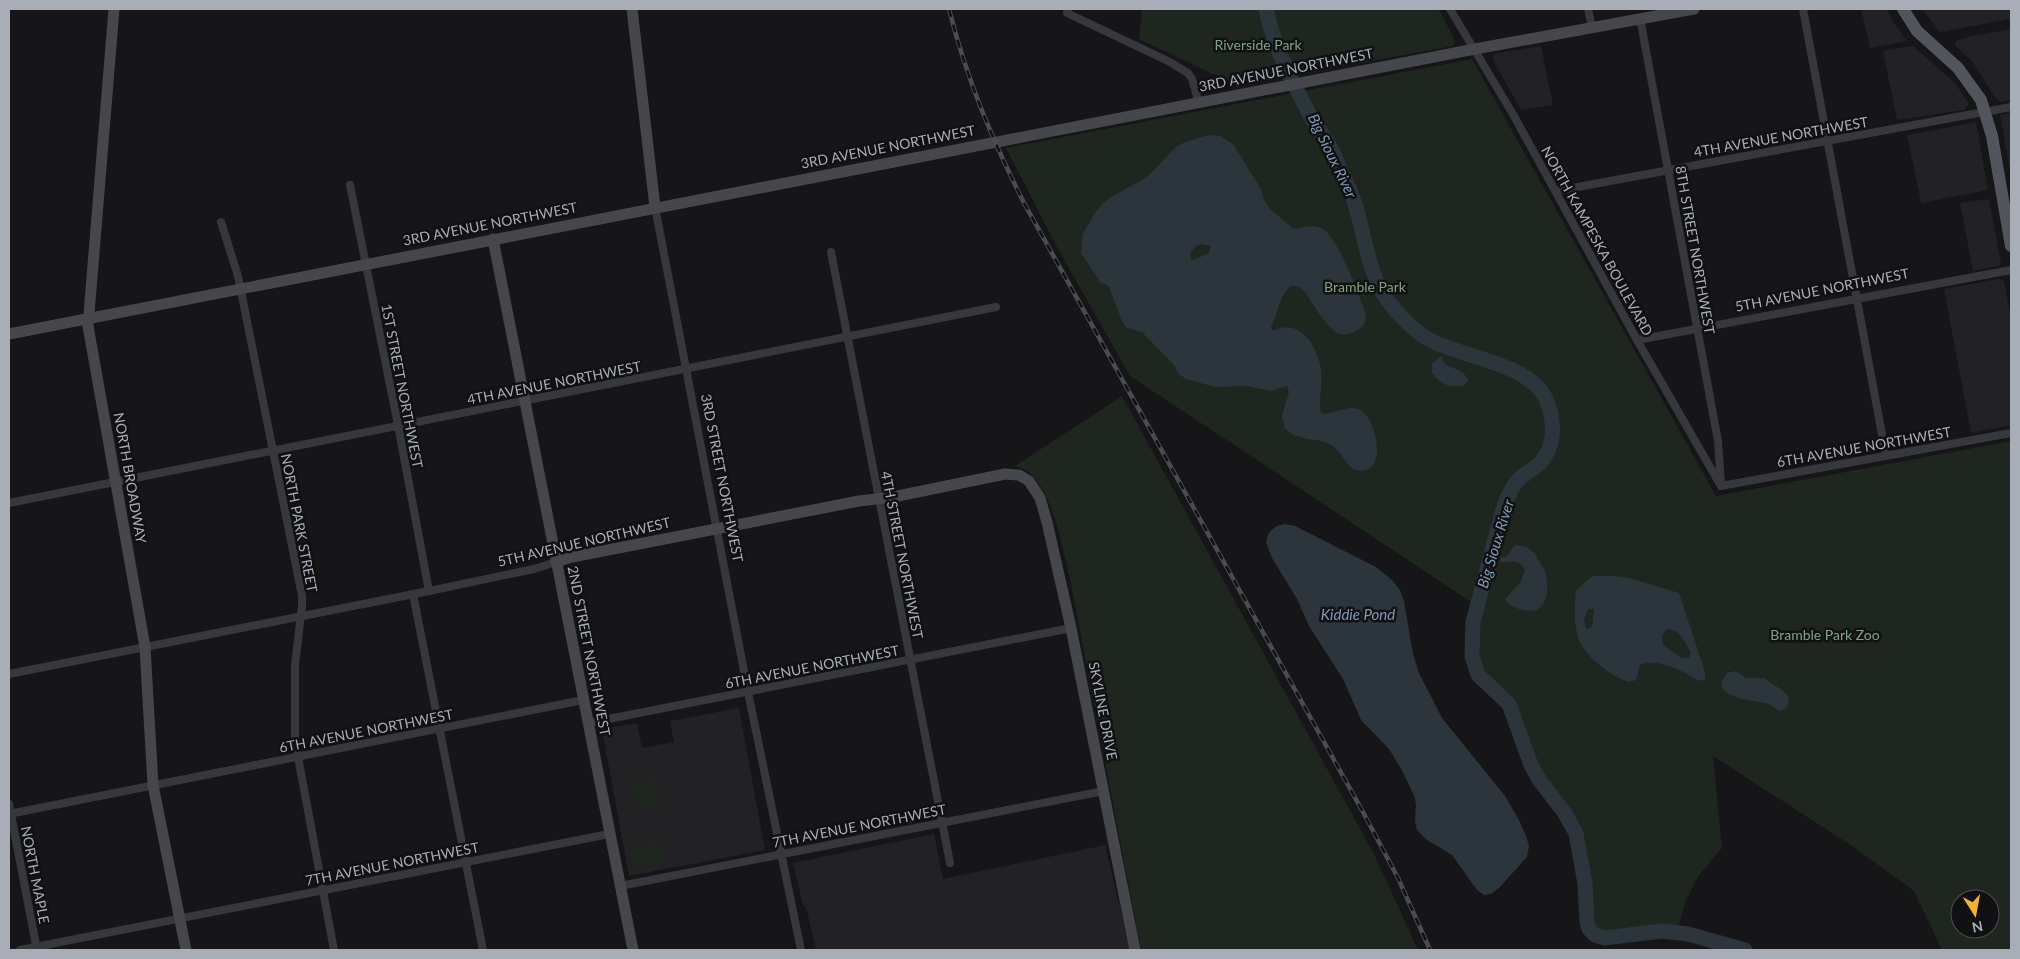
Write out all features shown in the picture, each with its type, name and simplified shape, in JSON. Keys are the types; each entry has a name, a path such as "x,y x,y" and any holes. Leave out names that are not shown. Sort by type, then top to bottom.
{"main road":[{"path":"1903,9 1917,31 1966,78 1981,100 1992,136 2011,246"}],"street":[{"name":"NORTH BROADWAY","path":"114,9 88,318 90,344 145,647 153,785 186,950"},
{"name":"3RD STREET NORTHWEST","path":"632,9 655,207 748,692 801,950"},
{"name":"NORTH KAMPESKA BOULEVARD","path":"1450,9 1556,191 1637,340 1721,486"},
{"path":"1588,9 1592,27"},
{"name":"3RD AVENUE NORTHWEST","path":"9,334 1199,102 1694,9"},
{"path":"1802,9 1886,456"},
{"path":"1068,11 1188,73 1192,79 1199,102"},
{"name":"8TH STREET NORTHWEST","path":"1640,18 1718,441 1721,486"},
{"name":"4TH AVENUE NORTHWEST","path":"1556,191 2011,107"},
{"name":"1ST STREET NORTHWEST","path":"350,185 429,591"},
{"name":"NORTH PARK STREET","path":"221,222 240,288 302,596 297,642 294,726 297,756 334,950"},
{"name":"2ND STREET NORTHWEST","path":"493,239 633,950"},
{"name":"4TH STREET NORTHWEST","path":"831,252 950,863"},
{"name":"5TH AVENUE NORTHWEST","path":"1637,340 2011,270"},
{"name":"4TH AVENUE NORTHWEST","path":"9,503 996,307"},
{"name":"6TH AVENUE NORTHWEST","path":"1721,486 2011,433"},
{"name":"5TH AVENUE NORTHWEST","path":"9,674 429,591 534,569 572,557 860,501 1005,474 1019,474 1029,481"},
{"name":"SKYLINE DRIVE","path":"1029,481 1040,498 1047,522 1071,628 1135,950"},
{"path":"413,594 483,950"},
{"name":"6TH AVENUE NORTHWEST","path":"588,723 1071,628"},
{"name":"6TH AVENUE NORTHWEST","path":"10,814 583,700"},
{"name":"7TH AVENUE NORTHWEST","path":"620,886 1104,791"},
{"name":"NORTH MAPLE","path":"9,804 36,949"},
{"name":"7TH AVENUE NORTHWEST","path":"20,950 36,949 610,834"}],"shaded area":[{"path":"1861,9 1887,9 1893,22 1907,41 1870,48"},
{"path":"1922,9 2011,9 2011,19 1940,32"},
{"path":"2011,29 2011,100 2001,102 1997,100 1972,61 1955,46 1956,41 1967,37"},
{"path":"1541,46 1553,105 1521,110 1493,60 1493,56 1497,53"},
{"path":"1913,46 1955,83 1969,104 1964,110 1897,120 1883,51"},
{"path":"2011,113 2011,175 2000,115"},
{"path":"1976,122 1988,190 1921,203 1907,135"},
{"path":"1989,199 2001,263 1999,266 1973,271 1960,203"},
{"path":"1998,279 2004,281 2011,319 2011,425 1971,433 1944,289"},
{"path":"739,708 765,850 629,876 602,729 637,723 642,748 674,742 670,721"},
{"path":"934,834 943,879 1105,845 1130,950 816,950 793,863"}],"green space":[{"name":"Riverside Park","path":"1142,9 1439,9 1455,41 1453,46 1265,81 1230,82 1139,39"},
{"name":"Bramble Park","path":"1472,59 1716,496 2011,441 2011,950 1942,950 1914,891 1855,848 1713,756 1722,848 1699,875 1686,900 1677,932 1648,931 1611,937 1595,935 1586,918 1585,877 1580,847 1575,833 1563,810 1536,774 1508,701 1485,682 1474,665 1471,636 1477,606 1130,376 1058,249 1006,148"},
{"path":"1122,396 1374,854 1418,950 1141,950 1070,579 1060,537 1051,508 1038,482 1029,472 1015,466"},
{"path":"656,778 661,807 638,811 633,783"},
{"path":"661,841 665,862 632,869 628,847"}],"water":[{"path":"1208,135 1221,136 1233,144 1261,189 1263,198 1270,209 1294,229 1311,226 1318,227 1334,241 1347,266 1366,314 1363,326 1348,334 1336,332 1326,322 1305,292 1298,287 1291,287 1282,297 1271,327 1272,331 1290,328 1298,331 1311,343 1321,369 1321,413 1325,414 1351,408 1362,411 1367,416 1375,433 1377,443 1375,462 1370,468 1362,471 1357,470 1349,465 1331,445 1297,436 1285,429 1282,416 1289,392 1287,386 1270,391 1247,386 1215,387 1186,379 1179,374 1173,364 1142,332 1127,328 1122,321 1108,285 1101,283 1081,253 1083,234 1103,203 1147,177 1176,147","holes":["1201,244 1211,246 1209,253 1194,260 1191,259 1190,254 1195,247"]},
{"path":"1441,356 1446,364 1459,370 1466,376 1468,381 1463,386 1446,384 1432,373 1432,364"},
{"name":"Kiddie Pond","path":"1284,524 1295,526 1376,567 1391,579 1400,590 1404,601 1413,654 1419,673 1442,718 1505,796 1519,820 1529,846 1527,857 1499,888 1491,894 1484,895 1477,890 1452,855 1427,840 1417,830 1415,798 1403,772 1389,749 1361,720 1343,679 1309,626 1297,599 1272,558 1266,542 1268,534 1275,527"},
{"path":"1515,545 1527,547 1536,554 1545,572 1547,582 1546,598 1537,610 1520,609 1506,601 1506,598 1520,583 1525,571 1524,567 1519,563 1500,562 1501,557 1506,557"},
{"path":"1592,576 1613,576 1629,578 1679,593 1705,672 1705,679 1699,681 1671,666 1655,663 1640,665 1636,680 1629,682 1609,672 1590,656 1581,644 1575,618 1576,591","holes":["1588,609 1594,609 1592,627 1586,629 1584,620","1667,629 1675,631 1682,637 1691,653 1689,658 1681,658 1663,645 1662,636"]},
{"path":"1736,671 1746,678 1764,678 1781,690 1789,698 1787,708 1779,711 1769,704 1742,699 1727,693 1722,688 1722,681 1727,673"}],"waterway":[{"name":"Big Sioux River","path":"1266,9 1273,36 1284,64 1311,117 1331,148 1351,192 1371,266 1378,284 1389,302 1413,328 1427,338 1445,347 1506,367 1524,376 1539,388 1548,404 1552,420 1551,443 1539,464 1516,483 1504,506 1473,622 1472,656 1478,675 1509,704 1531,765 1540,781 1564,812 1576,833 1585,884 1589,929 1595,935 1604,938 1662,931 1688,934 1745,950"}],"railway":[{"path":"949,9 981,108 1024,203 1363,812 1398,878 1430,950"}],"park label":[{"name":"Bramble Park Zoo","path":"1825,635"}]}
